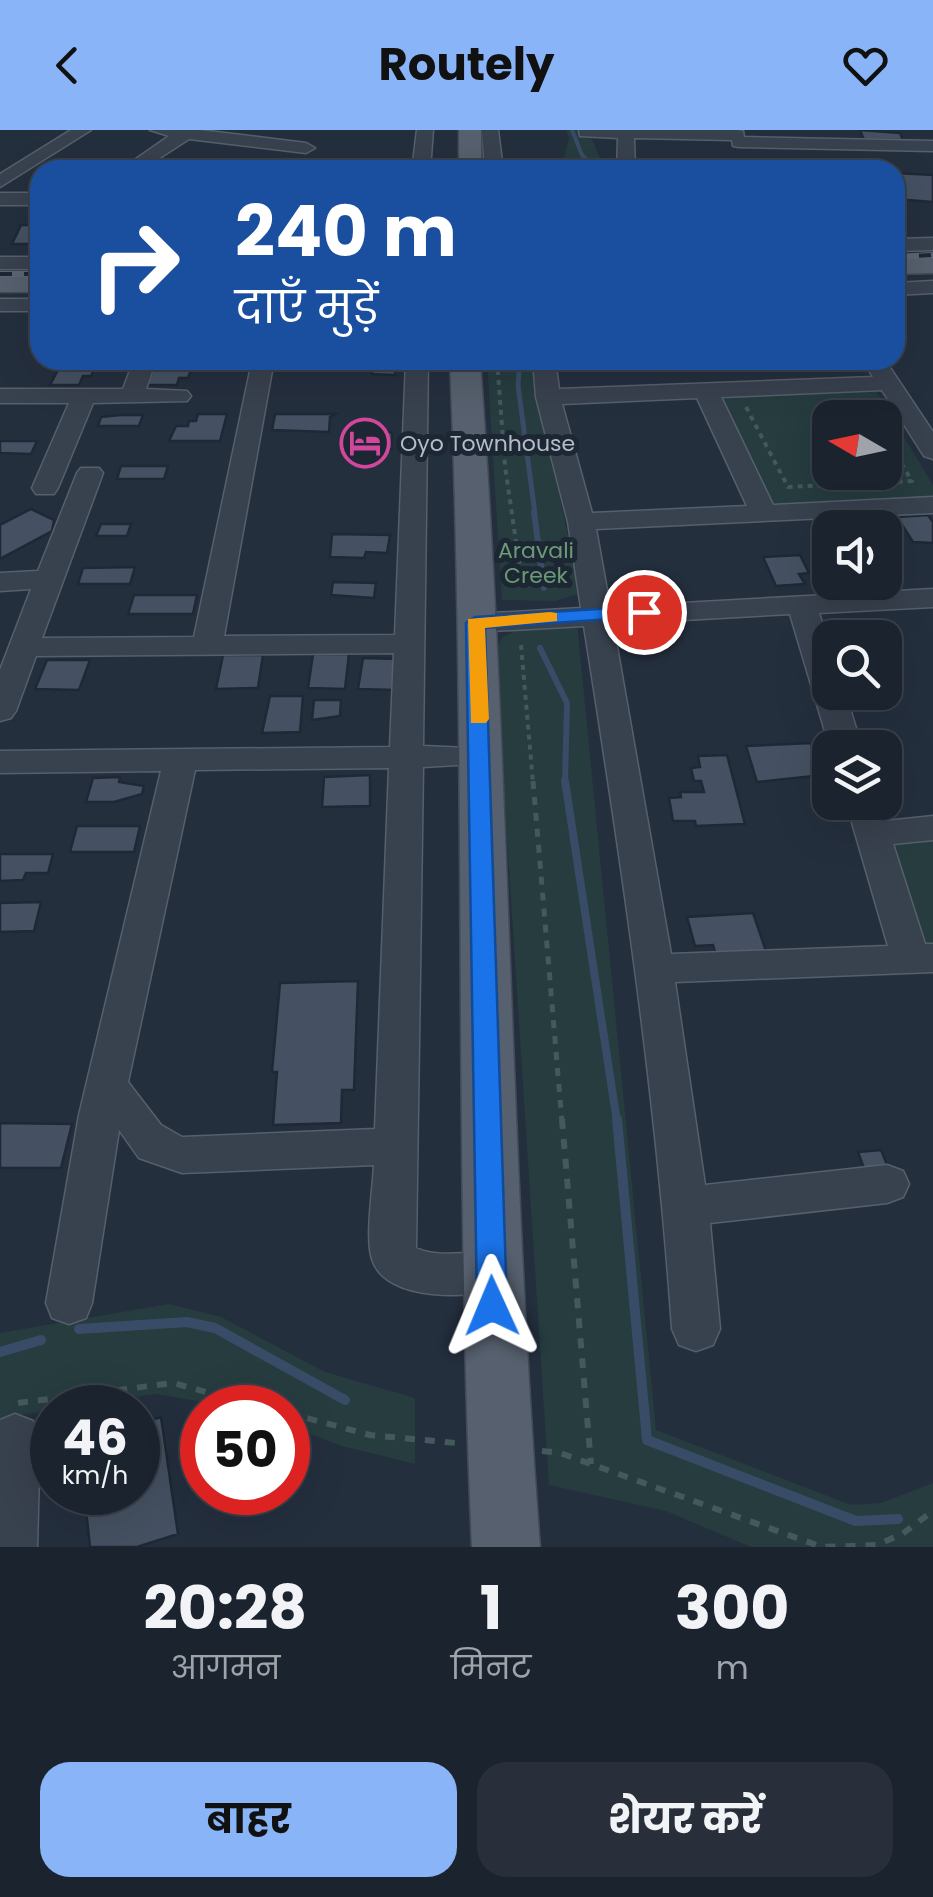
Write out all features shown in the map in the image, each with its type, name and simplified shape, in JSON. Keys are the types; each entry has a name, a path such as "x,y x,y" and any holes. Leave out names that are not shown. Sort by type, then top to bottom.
{"main road":[{"path":"448,160 448,130 470,131 470,160"},
{"path":"905,248 933,247"},
{"path":"905,266 933,265"},
{"path":"0,266 30,286"},
{"path":"0,284 30,290"},
{"path":"465,370 480,756 493,1375 506,1547"}],"street":[{"path":"35,160 83,130"},
{"path":"158,130 306,148"},
{"path":"303,160 312,130"},
{"path":"422,160 425,130"},
{"path":"490,130 493,160"},
{"path":"586,132 933,146"},
{"path":"144,160 186,133"},
{"path":"626,133 626,160"},
{"path":"0,182 30,163"},
{"path":"0,198 30,198"},
{"path":"905,235 933,234"},
{"path":"0,250 30,250"},
{"path":"905,277 933,276"},
{"path":"905,288 933,287"},
{"path":"0,292 30,292"},
{"path":"0,305 30,295"},
{"path":"0,327 30,300"},
{"path":"132,396 141,370"},
{"path":"418,370 404,759 394,1256 398,1262 420,1271 491,1272"},
{"path":"545,370 548,397 582,522 654,969 686,1206 696,1330"},
{"path":"881,370 933,450"},
{"path":"207,644 261,371"},
{"path":"548,397 890,383"},
{"path":"706,391 763,512"},
{"path":"45,488 84,396"},
{"path":"1,398 180,396"},
{"path":"906,406 933,407"},
{"path":"0,711 90,473"},
{"path":"582,522 933,505"},
{"path":"0,582 48,579"},
{"path":"475,623 598,613 931,601"},
{"path":"802,604 840,730"},
{"path":"22,647 410,644"},
{"path":"0,762 480,756"},
{"path":"68,1303 106,1088 180,761"},
{"path":"654,969 922,958 869,820"},
{"path":"881,820 933,828"},
{"path":"106,1088 127,1104 147,1144 161,1153 394,1146"},
{"path":"686,1206 887,1184"},
{"path":"8,1422 10,1547"}],"path":[{"path":"498,370 522,583"},
{"path":"762,405 746,406 788,487 812,486"},
{"path":"902,464 912,480 902,481"},
{"path":"522,646 591,1464"},
{"path":"8,1422 173,1383 180,1385"},
{"path":"310,1420 370,1435 413,1440"},
{"path":"560,1452 822,1546 877,1545 902,1534 933,1511"}],"green space":[{"path":"566,130 588,130 601,160 564,160 569,138"},
{"name":"Aravali Creek","path":"488,370 533,370 580,593 556,601 502,600"},
{"path":"876,391 881,400 812,400 812,490 902,490 902,434 933,485 933,498 770,509 716,397"},
{"path":"577,623 656,1430 851,1505 881,1503 933,1483 933,1547 751,1547 666,1511 549,1485 495,653 502,637 532,624"},
{"path":"933,838 933,944 925,944 892,843"},
{"path":"169,1304 221,1317 325,1372 415,1398 415,1464 310,1434 310,1385 180,1385 180,1398 160,1395 160,1385 30,1385 30,1413 0,1418 0,1333"}],"building":[{"path":"860,130 900,133 903,140 864,140"},
{"path":"905,174 933,175 933,202 905,200"},
{"path":"21,225 30,225 30,244 12,244"},
{"path":"58,370 94,370 91,376 83,376 79,385 50,385"},
{"path":"153,370 191,370 188,378 179,378 177,385 147,385"},
{"path":"372,370 396,370 395,375 372,374"},
{"path":"198,414 227,414 220,441 169,441 176,426 188,426"},
{"path":"275,414 335,414 330,417 329,432 272,430"},
{"path":"143,415 139,426 98,426 101,417"},
{"path":"392,432 392,449 369,450 369,445 360,445 360,450 342,450 343,433"},
{"path":"0,441 37,441 31,454 0,453"},
{"path":"121,466 168,466 164,479 117,479"},
{"path":"31,509 54,520 52,531 0,559 0,525"},
{"path":"928,515 933,522 933,543 913,542 902,525 902,517"},
{"path":"101,524 131,524 127,536 96,536"},
{"path":"332,534 390,535 387,553 366,552 364,558 330,557"},
{"path":"800,555 809,573 799,574 805,584 776,586 763,557"},
{"path":"135,567 130,584 78,584 83,568"},
{"path":"333,582 376,583 374,598 331,595"},
{"path":"134,595 197,595 193,614 128,614"},
{"path":"313,654 349,654 345,689 308,688"},
{"path":"223,655 263,655 258,688 216,689"},
{"path":"363,658 399,659 395,690 358,689"},
{"path":"47,660 90,660 79,690 35,689"},
{"path":"270,696 303,696 300,732 262,733"},
{"path":"314,700 341,700 340,716 312,720"},
{"path":"811,743 812,776 757,782 746,746"},
{"path":"727,755 745,824 696,826 695,821 673,821 669,798 681,797 680,792 704,792 701,781 694,781 691,768 700,767 698,756"},
{"path":"370,775 370,806 322,807 324,777"},
{"path":"120,777 119,782 144,786 142,794 114,802 86,802 93,778"},
{"path":"77,826 140,826 134,852 70,852"},
{"path":"0,854 53,854 48,873 26,873 23,880 0,881"},
{"path":"41,902 34,931 0,932 0,903"},
{"path":"753,913 767,954 717,958 713,945 695,946 687,917"},
{"path":"358,981 354,1090 342,1090 341,1123 273,1125 277,1072 272,1072 280,983"},
{"path":"0,1123 72,1124 61,1168 0,1168"},
{"path":"881,1150 888,1167 865,1171 858,1152"},
{"path":"160,1417 178,1534 137,1547 90,1547 87,1515 160,1515"}],"waterway":[{"path":"572,130 587,160"},
{"path":"519,370 535,514"},
{"path":"534,512 544,588"},
{"path":"540,648 567,703 565,781"},
{"path":"565,781 617,1122"},
{"path":"617,1119 647,1440 856,1521 898,1519"},
{"path":"79,1329 187,1322 215,1328 345,1400"},
{"path":"0,1352 41,1340"}],"railway":[{"path":"905,256 933,255"},
{"path":"0,274 30,274"}],"slow traffic":[{"path":"478,719 475,623 550,617"}],"place":[{"name":"Oyo Townhouse","path":"365,443"}],"route":[{"path":"492,1306 475,623 644,612"}]}
